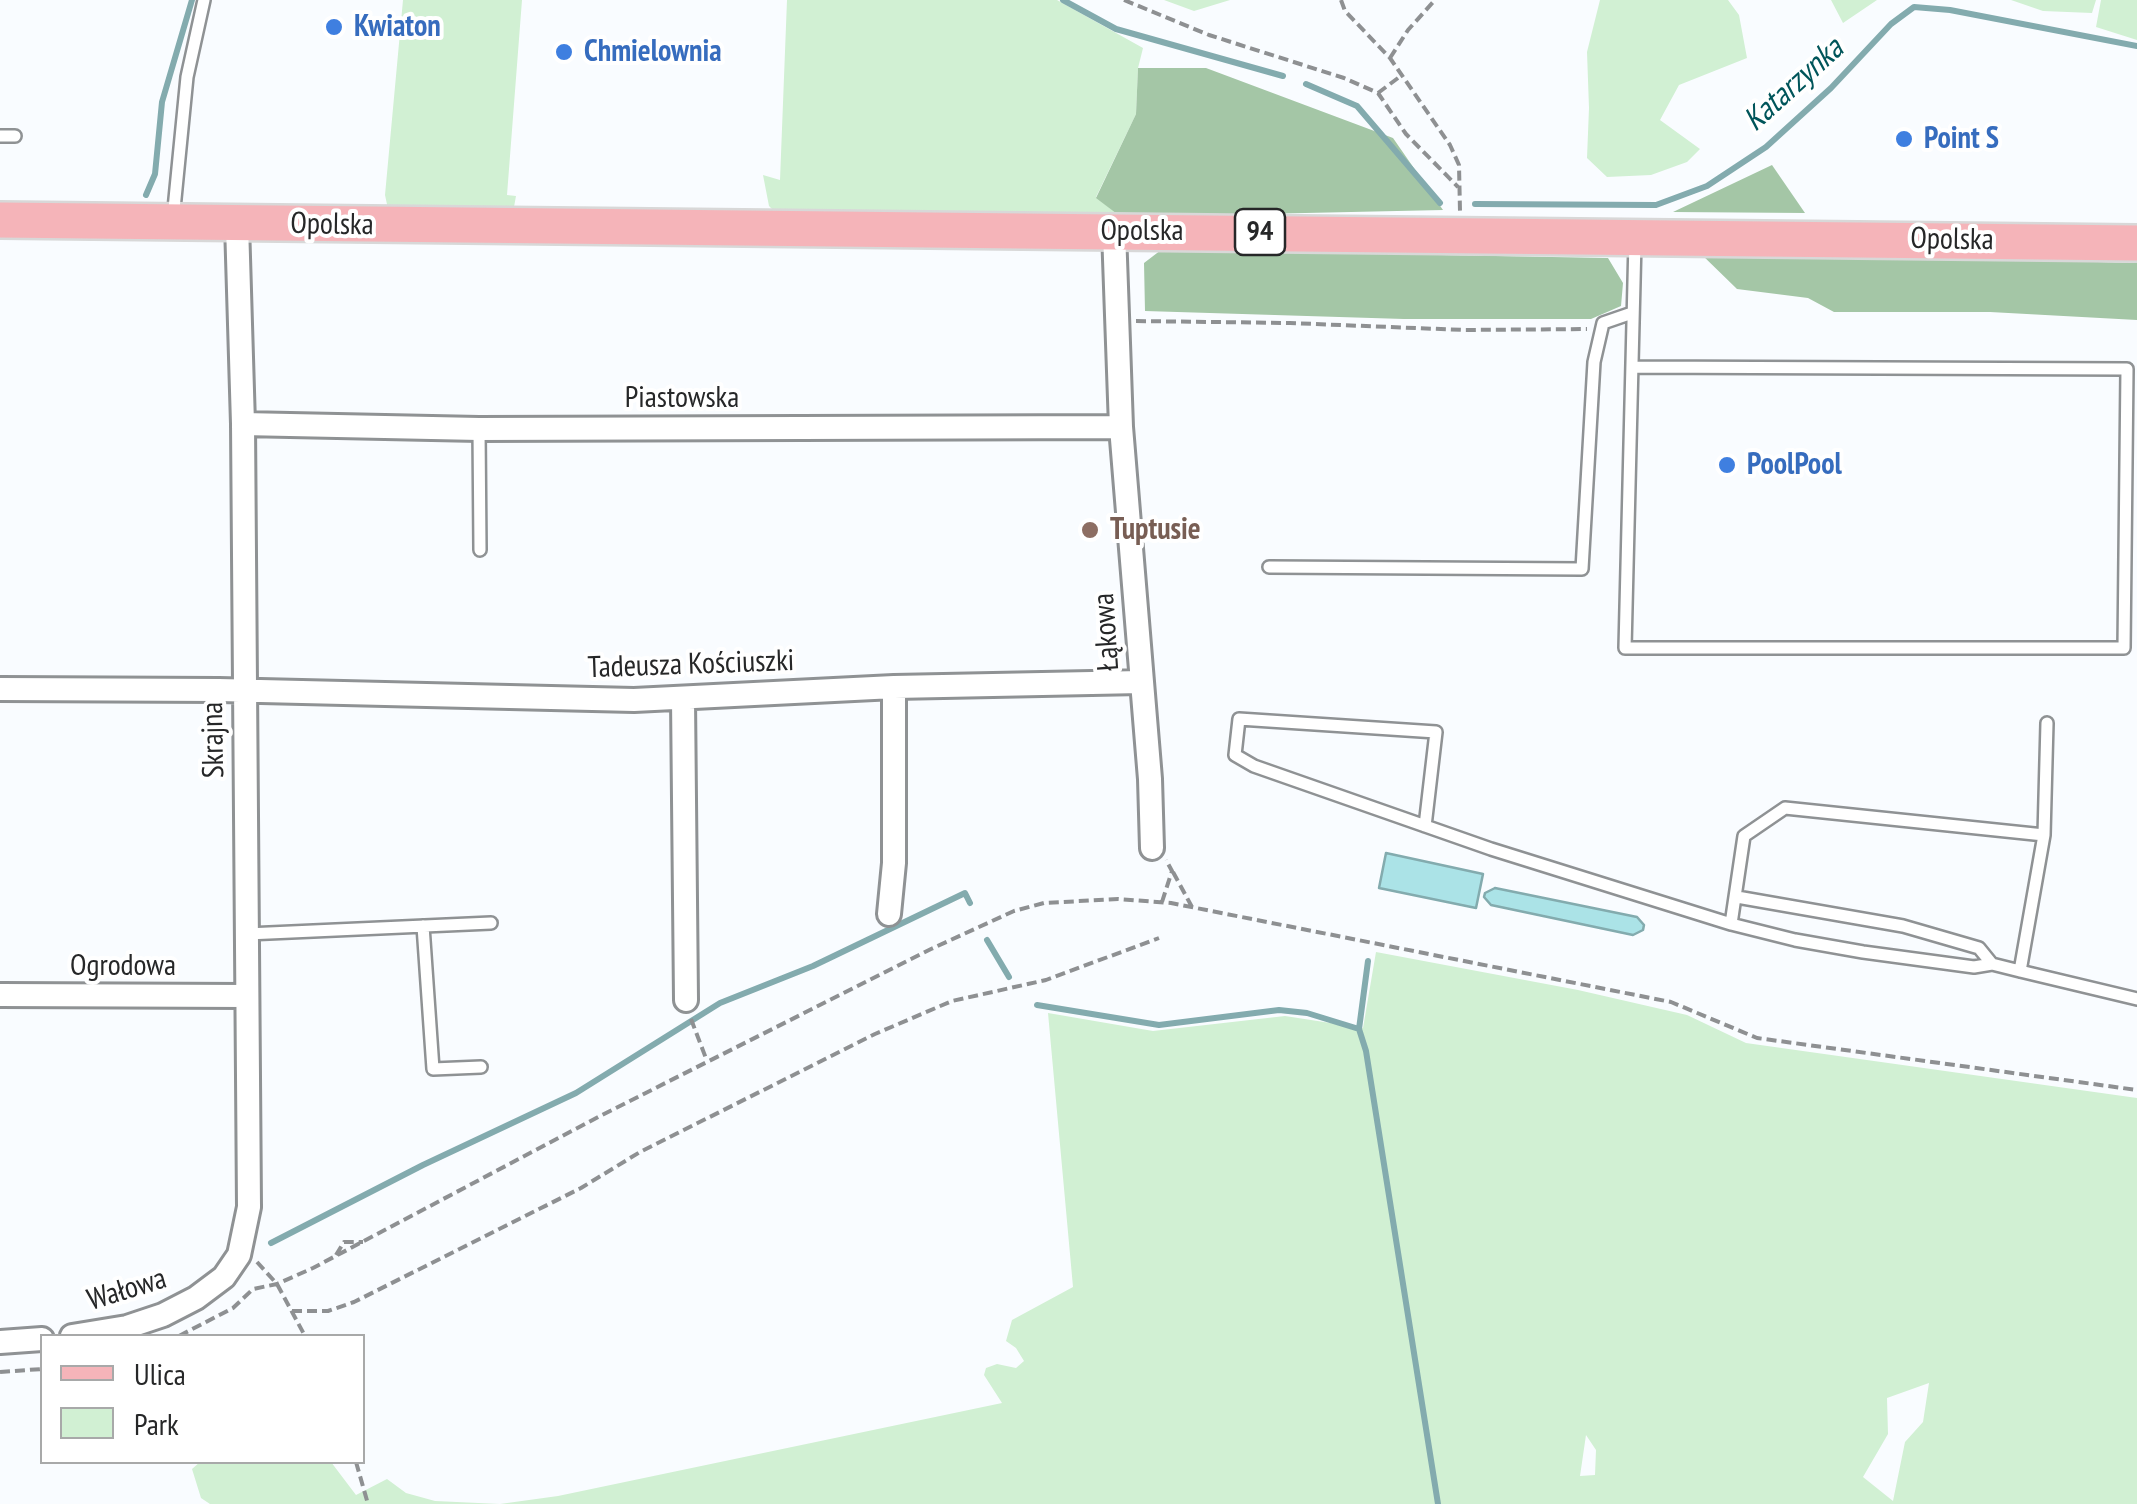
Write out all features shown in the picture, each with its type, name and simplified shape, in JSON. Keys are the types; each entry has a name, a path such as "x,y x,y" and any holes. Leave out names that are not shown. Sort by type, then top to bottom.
{"main road":[{"name":"94","path":"0,220 160,223"},
{"name":"Opolska","path":"160,223 2137,243"}],"street":[{"name":"Skrajna","path":"238,224 250,1207 239,1255"},
{"name":"Łąkowa","path":"1114,232 1121,427 1150,778 1152,848"},
{"name":"Piastowska","path":"242,424 478,429 1121,427"},
{"name":"Tadeusza Kościuszki","path":"0,689 615,700 1140,682"},
{"path":"889,914 894,863 894,688"},
{"path":"683,698 686,1000"},
{"name":"Ogrodowa","path":"0,996 247,996"},
{"name":"Wałowa","path":"83,1334 163,1315 196,1298 224,1277 239,1255"},
{"path":"0,1342 40,1339"}],"lane":[{"path":"160,223 204,0"},
{"path":"0,136 15,136"},
{"path":"1632,368 2127,369 2124,648 1625,648 1635,236"},
{"path":"1269,568 1582,568 1594,362 1603,323 1632,313"},
{"path":"478,429 480,550"},
{"path":"1425,826 1436,732 1239,720 1236,754 1254,766 1425,826 1732,924 1863,952 1974,967 1992,964 2137,999"},
{"path":"2020,971 2044,836 2048,723"},
{"path":"1732,924 1744,836 1785,808 2044,836"},
{"path":"1737,897 1903,926 1979,948 1992,964"},
{"path":"247,934 491,923"},
{"path":"423,926 434,1069 481,1067"}],"path":[{"path":"1124,0 1209,35 1310,66 1378,93 1406,134 1458,186"},
{"path":"1341,0 1345,10 1403,74 1450,145 1458,165 1461,234"},
{"path":"1390,58 1435,0"},
{"path":"1378,93 1403,74"},
{"path":"1117,322 1601,330"},
{"path":"1152,848 1172,871 1192,907"},
{"path":"1162,902 1172,871"},
{"path":"184,1334 233,1308 245,1293 277,1284 335,1257 708,1061 1014,911 1076,900 1162,902 1192,907 1671,1002 1758,1038 2137,1090"},
{"path":"292,1311 328,1312 354,1302 581,1188 640,1152 952,1001 1046,980 1159,938"},
{"path":"693,1024 708,1061"},
{"path":"239,1255 254,1260 277,1284 304,1334"},
{"path":"0,1372 40,1369"},
{"path":"357,1464 368,1504"}],"green space":[{"path":"403,0 522,0 507,195 516,196 514,207 388,209 385,195"},
{"path":"787,0 1057,0 1143,48 1136,114 1096,197 1121,217 776,213 769,206 763,175 780,180"},
{"path":"1164,0 1230,0 1194,11"},
{"path":"1600,0 1728,0 1739,15 1747,58 1679,85 1660,120 1700,149 1687,162 1651,175 1607,177 1587,158 1587,52"},
{"path":"1831,0 1877,0 1843,23"},
{"path":"2011,0 2096,0 2092,13 2043,11"},
{"path":"2101,0 2137,0 2137,40 2096,27"},
{"path":"1138,68 1206,68 1393,138 1443,210 1121,217 1096,198 1136,114"},
{"path":"1772,165 1805,213 1673,212"},
{"path":"1161,250 1608,258 1623,283 1621,306 1591,319 1404,319 1145,311 1144,263"},
{"path":"1699,252 2137,263 2137,320 1990,312 1834,312 1808,298 1737,289"},
{"path":"1376,952 1687,1015 1746,1043 2137,1098 2137,1504 500,1504 558,1496 1002,1403 984,1375 986,1368 997,1364 1016,1368 1024,1361 1006,1341 1012,1320 1073,1287 1048,1013 1153,1031 1285,1016 1363,1028","holes":["1929,1383 1923,1422 1905,1442 1893,1501 1863,1477 1888,1434 1887,1398","1586,1435 1596,1450 1595,1475 1580,1476"]},
{"path":"198,1464 333,1464 356,1495 387,1479 406,1493 435,1501 500,1504 210,1504 201,1498 192,1469"}],"water":[{"path":"1386,853 1483,874 1476,908 1379,888"},
{"path":"1495,888 1637,917 1644,925 1643,930 1633,935 1491,905 1484,897"}],"waterway":[{"path":"146,195 155,174 162,102 192,0"},
{"name":"Katarzynka","path":"1063,0 1116,29 1283,76"},
{"name":"Katarzynka","path":"1475,204 1656,205 1707,186 1766,147 1831,88 1891,24 1914,7 1950,10 2137,46"},
{"name":"Katarzynka","path":"1306,84 1357,106 1440,203"},
{"path":"271,1243 576,1093 720,1003 813,966 965,893 970,903"},
{"path":"987,940 1009,977"},
{"path":"1368,961 1359,1029 1366,1051 1438,1504"},
{"path":"1037,1005 1159,1025 1279,1010 1307,1013 1359,1029"}],"place":[{"name":"Kwiaton","path":"334,27"},
{"name":"Chmielownia","path":"564,52"},
{"name":"Point S","path":"1904,139"},
{"name":"PoolPool","path":"1727,465"},
{"name":"Tuptusie","path":"1090,530"}]}
